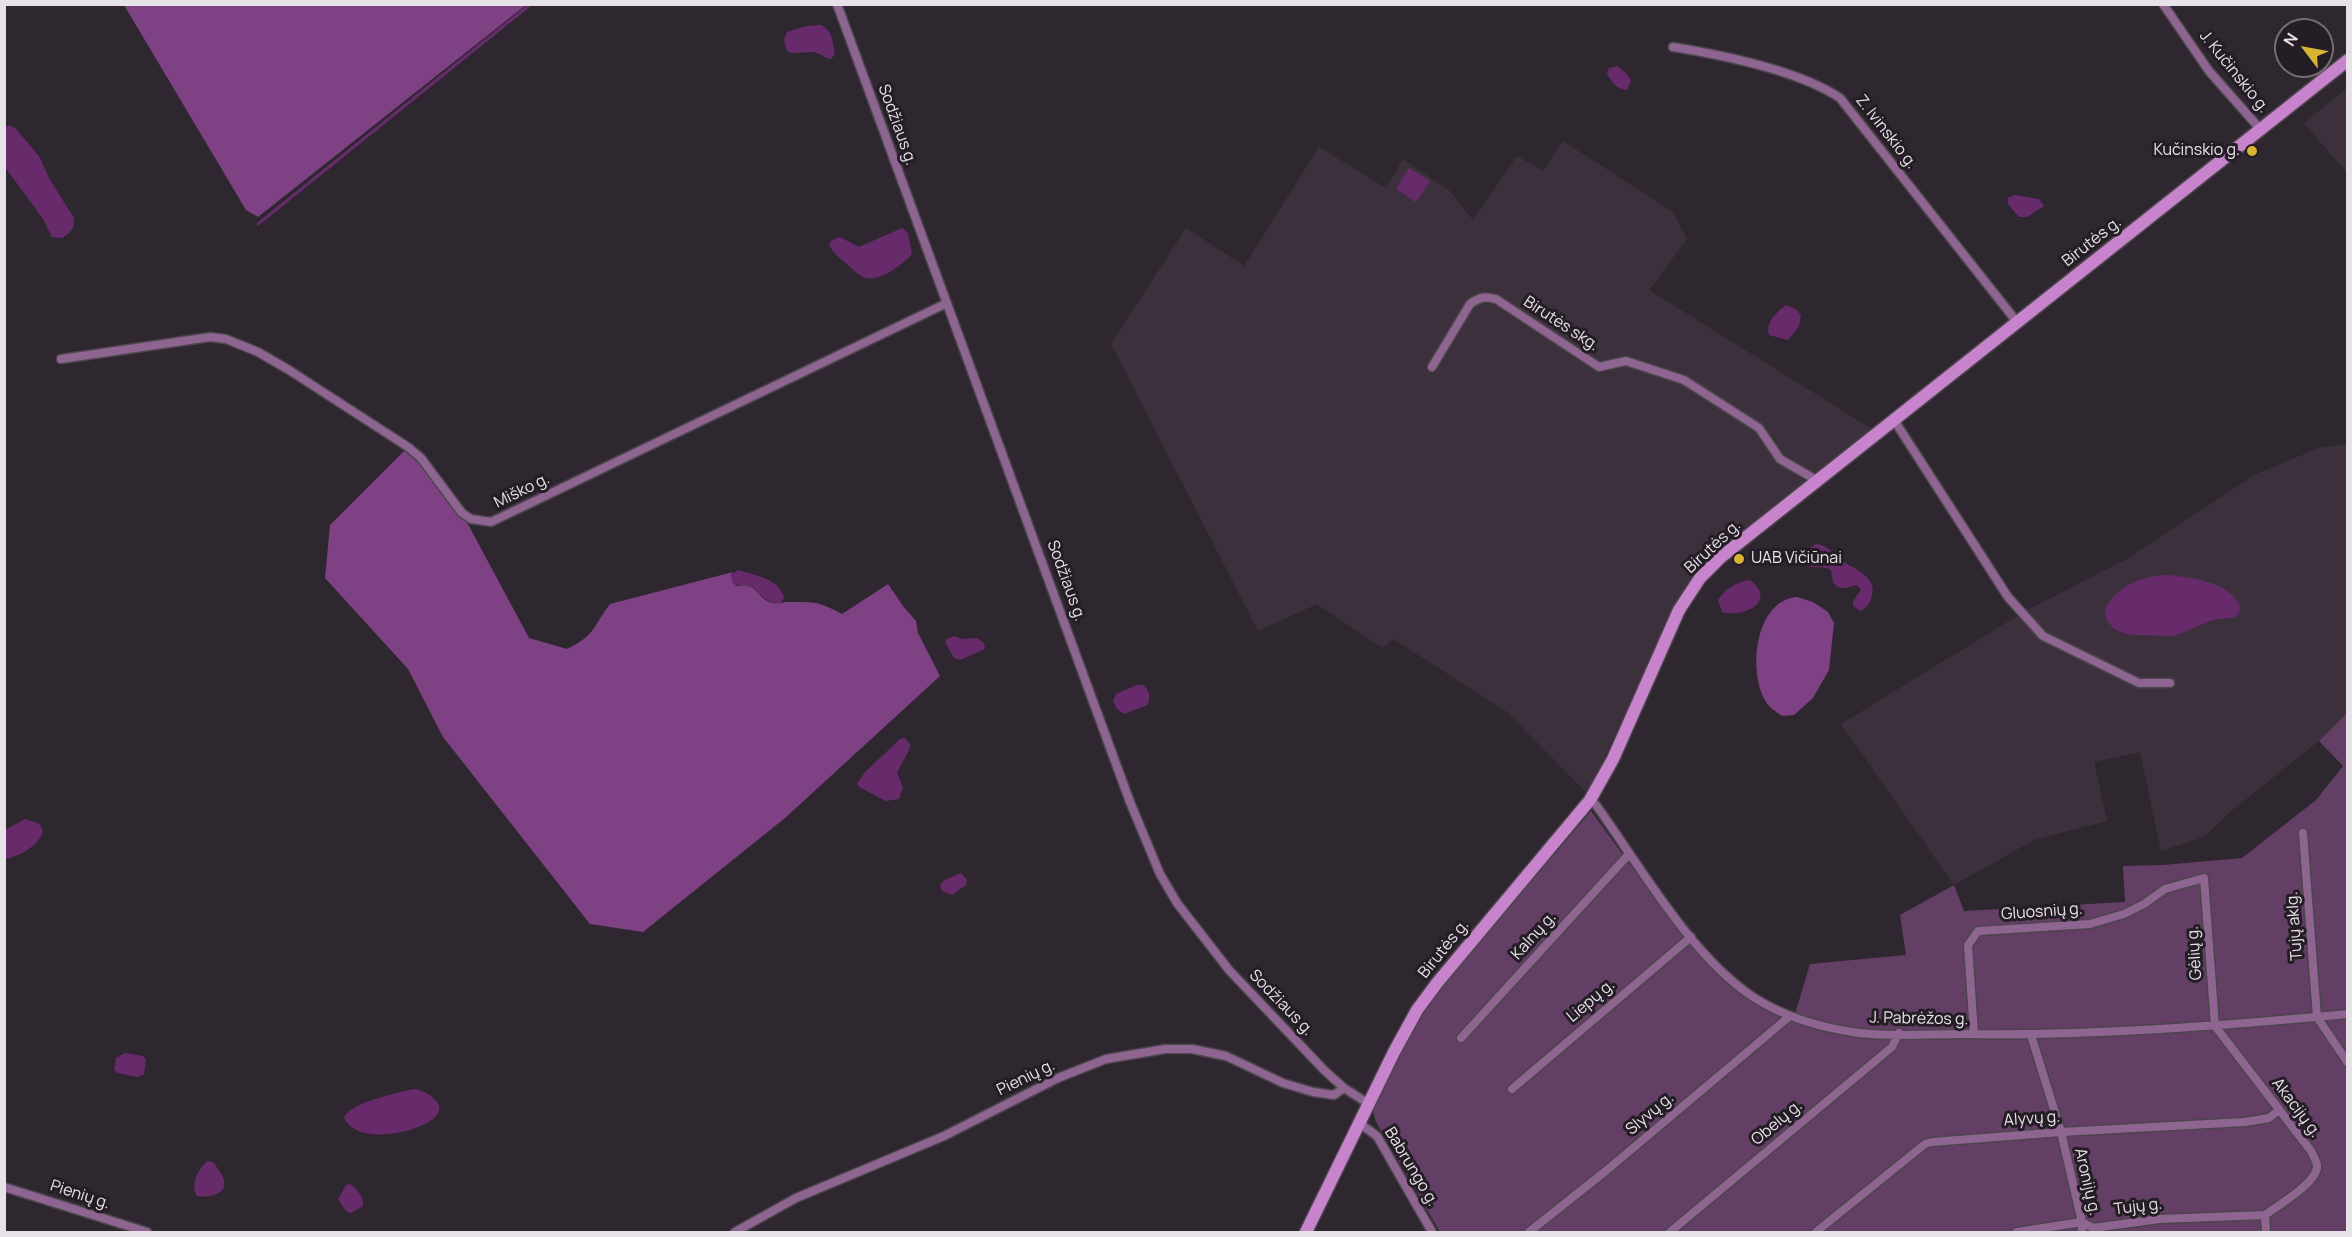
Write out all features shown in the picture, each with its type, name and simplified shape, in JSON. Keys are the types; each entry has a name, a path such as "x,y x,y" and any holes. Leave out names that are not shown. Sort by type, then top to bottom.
{"main road":[{"name":"Birutės g.","path":"1306,1233 1405,1031 1437,983 1590,800 1613,759 1689,592 1721,557 2348,60"}],"street":[{"name":"Sodžiaus g.","path":"837,4 1130,802 1160,874 1178,903 1229,970 1261,1006 1344,1088 1369,1104"},
{"name":"J. Kučinskio g.","path":"2163,4 2209,71 2261,130"},
{"name":"Z. Ivinskio g.","path":"1673,47 1762,66 1812,83 1840,98 2017,322"},
{"name":"Birutės skg.","path":"1432,367 1470,304 1478,298 1487,296 1496,299 1599,367 1626,362 1684,380 1759,429 1780,459 1818,482"},
{"name":"Miško g.","path":"61,359 210,337 238,342 289,370 408,447 421,458 462,513 471,519 491,522 947,303"},
{"path":"1894,420 2008,597 2043,636 2139,683 2170,683"},
{"name":"J. Pabrėžos g.","path":"1590,800 1691,937 1737,985 1790,1016 1822,1026 1851,1031 2031,1035 2215,1026 2348,1014"},
{"name":"Tujų aklg.","path":"2303,833 2317,1017"},
{"name":"Kalnų g.","path":"1461,1038 1629,854"},
{"name":"Gėlių g.","path":"2204,878 2215,1026"},
{"name":"Gluosnių g.","path":"1974,1034 1968,945 1978,931 2090,924 2124,914 2144,904 2165,889 2204,878"},
{"name":"Liepų g.","path":"1512,1089 1691,937"},
{"name":"Slyvų g.","path":"1529,1233 1790,1016"},
{"path":"2317,1017 2348,1063"},
{"name":"Akacijų g.","path":"2215,1026 2311,1151 2317,1164 2308,1183 2265,1215"},
{"name":"Obelų g.","path":"1670,1233 1892,1047 1899,1033"},
{"name":"Aronijų g.","path":"2031,1035 2061,1132 2082,1222 2082,1233"},
{"name":"Pienių g.","path":"735,1233 796,1198 944,1136 1058,1078 1106,1059 1165,1049 1192,1049 1226,1056 1283,1083 1312,1092 1334,1095 1344,1088"},
{"name":"Alyvų g.","path":"1816,1233 1925,1144 2061,1132 2245,1122 2269,1118 2279,1110"},
{"name":"Babrungo g.","path":"1359,1122 1377,1136 1432,1233"},
{"name":"Pienių g.","path":"4,1187 147,1233"},
{"path":"2265,1215 2266,1233"},
{"name":"Tujų g.","path":"2017,1233 2082,1222 2093,1228 2159,1219 2265,1215"}],"shaded area":[{"path":"124,5 526,5 258,217 246,210"},
{"path":"821,25 828,30 833,41 835,54 831,59 813,52 787,51 784,40 787,32 807,26"},
{"path":"1617,66 1631,80 1627,90 1615,84 1607,73 1609,68"},
{"path":"2347,88 2347,173 2304,123"},
{"path":"9,125 16,129 39,156 50,180 74,218 71,230 62,238 52,237 43,219 5,167 5,128"},
{"path":"1563,141 1673,212 1687,239 1649,290 1872,429 1720,548 1688,582 1595,778 1586,792 1507,712 1393,639 1382,648 1317,604 1258,631 1111,344 1186,228 1244,266 1319,147 1386,188 1403,159 1449,190 1473,220 1517,156 1543,171"},
{"path":"1409,168 1430,181 1416,202 1396,189"},
{"path":"2014,195 2039,199 2044,206 2027,217 2019,217 2008,204 2008,198"},
{"path":"902,228 908,233 912,254 896,268 876,278 863,277 837,256 829,244 840,237 859,247"},
{"path":"1786,305 1797,310 1801,316 1799,326 1788,340 1769,335 1768,330 1773,318"},
{"path":"2347,444 2347,713 2319,741 2230,812 2204,837 2161,851 2140,752 2094,762 2107,821 2034,840 1954,885 1841,724 2027,610 2125,560 2256,474 2319,448"},
{"path":"408,447 462,513 529,638 567,649 584,639 593,630 610,604 733,572 731,575 736,586 749,586 767,601 816,603 842,614 888,584 916,621 918,633 940,676 785,818 643,932 590,924 443,737 408,669 325,578 330,525"},
{"path":"1816,544 1827,548 1869,579 1873,589 1872,596 1868,605 1861,611 1853,606 1853,601 1861,590 1857,585 1839,587 1833,582 1831,570 1808,566 1802,561 1805,551"},
{"path":"738,570 772,582 782,592 784,598 775,604 764,598 753,587 733,584 731,575"},
{"path":"2168,575 2198,579 2217,586 2234,597 2240,605 2239,613 2235,617 2213,620 2174,636 2134,635 2114,629 2106,619 2105,609 2116,594 2140,580"},
{"path":"1750,580 1758,588 1761,596 1759,602 1747,611 1722,612 1718,600 1721,596 1736,584"},
{"path":"1797,597 1813,602 1828,612 1834,623 1829,670 1813,698 1794,715 1782,716 1770,707 1762,695 1756,661 1758,643 1763,626 1771,612 1782,601"},
{"path":"954,636 962,639 977,638 984,643 985,649 960,660 954,658 945,642"},
{"path":"1137,685 1143,685 1147,690 1149,697 1147,705 1124,714 1117,709 1113,701 1116,694"},
{"path":"2347,713 2347,1232 1440,1232 1376,1122 1372,1108 1410,1035 1437,993 1591,811 1666,913 1713,968 1749,998 1793,1021 1810,964 1906,955 1900,915 1954,885 1964,911 2125,902 2123,866 2242,858 2316,800 2343,766 2319,741"},
{"path":"905,738 910,748 897,773 903,787 899,799 886,801 859,787 857,784 864,773 900,739"},
{"path":"25,819 40,824 43,831 41,836 28,850 5,859 5,830"},
{"path":"961,873 967,880 966,885 952,895 942,891 940,886 943,881"},
{"path":"125,1053 143,1056 146,1060 144,1074 138,1077 117,1073 114,1069 116,1058"},
{"path":"414,1089 429,1094 439,1106 436,1116 416,1128 388,1134 373,1134 360,1132 350,1126 344,1117 365,1103"},
{"path":"208,1161 213,1162 223,1178 223,1189 216,1194 197,1196 194,1187 196,1177"},
{"path":"350,1184 360,1194 363,1203 363,1206 351,1213 346,1211 338,1199 346,1185"}],"waterway":[{"path":"258,224 531,4"}],"place":[{"name":"Kučinskio g.","path":"2252,151"},
{"name":"UAB Vičiūnai","path":"1739,559"}]}
